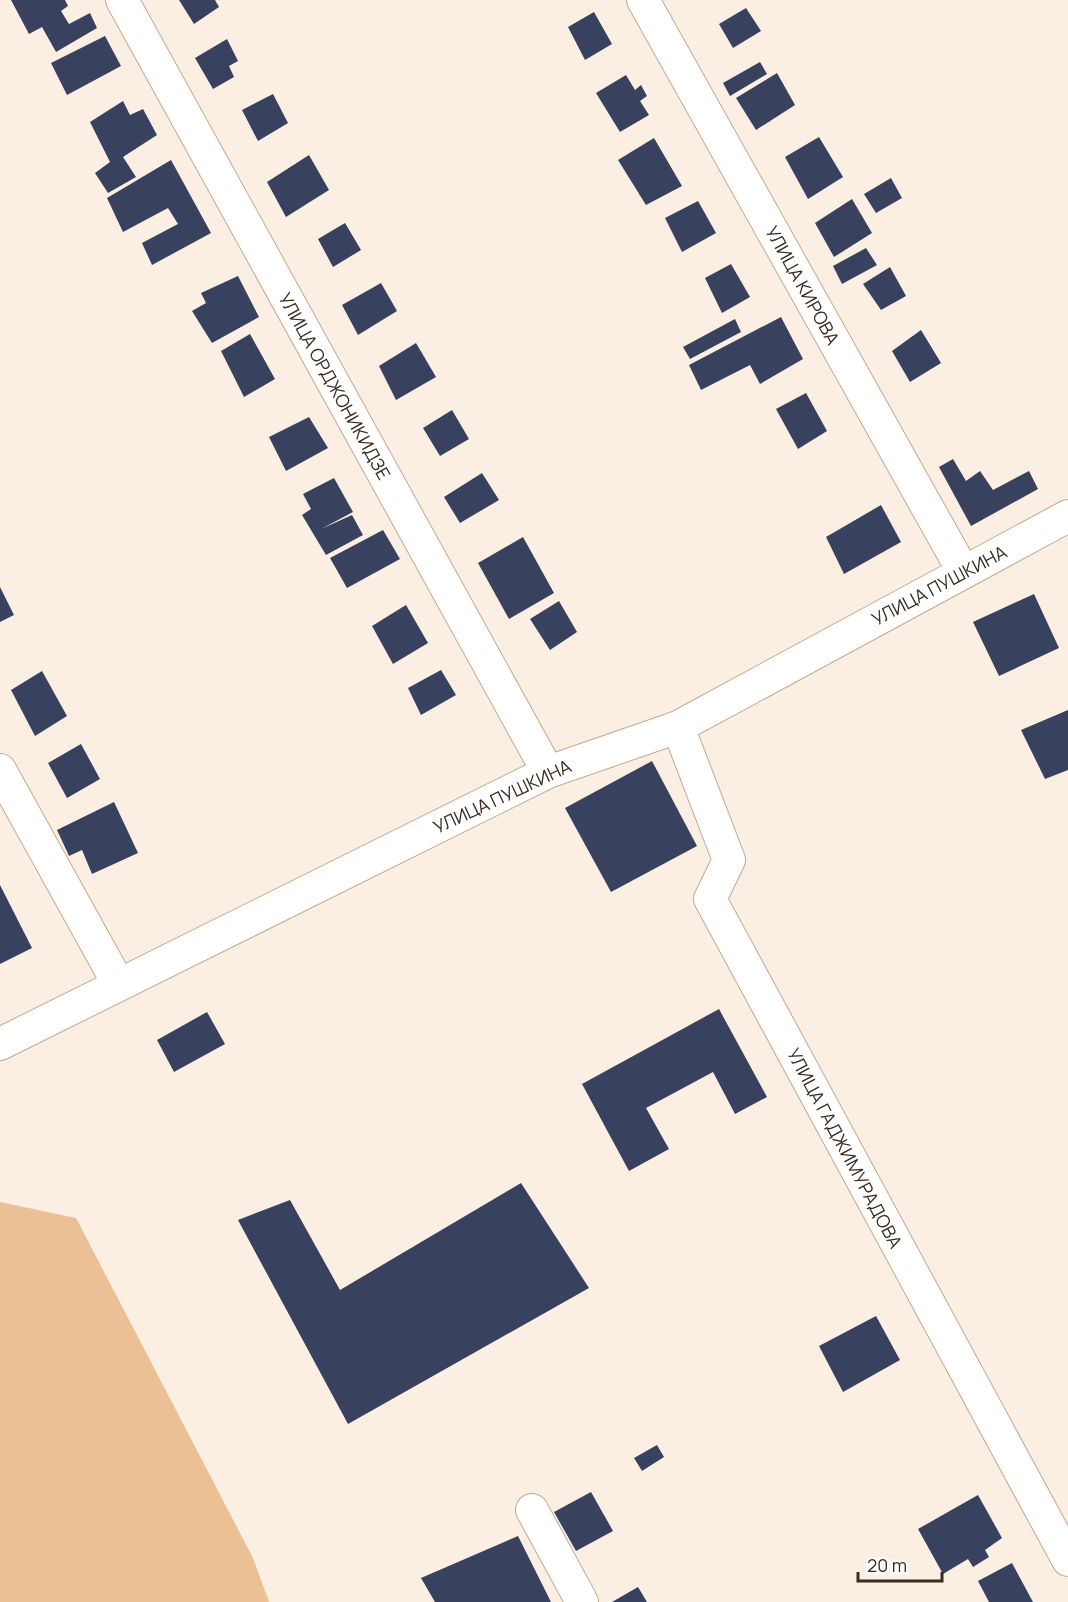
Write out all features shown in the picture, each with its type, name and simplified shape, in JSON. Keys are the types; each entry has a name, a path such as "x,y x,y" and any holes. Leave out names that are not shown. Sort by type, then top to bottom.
{"street":[{"name":"УЛИЦА ОРДЖОНИКИДЗЕ","path":"122,0 548,772"},
{"name":"УЛИЦА КИРОВА","path":"643,0 963,571"},
{"name":"УЛИЦА ПУШКИНА","path":"0,1044 118,983 548,772 678,727 1068,516"},
{"name":"УЛИЦА ГАДЖИМУРАДОВА","path":"678,727 729,860 710,899 1068,1560"},
{"path":"0,770 118,983"},
{"path":"532,1510 582,1602"}],"shaded area":[{"path":"0,1202 76,1218 253,1558 269,1602 0,1602"}],"building":[{"path":"11,0 65,0 68,6 61,11 69,24 90,13 97,28 56,52 42,27 29,34"},
{"path":"179,0 215,0 219,7 194,24"},
{"path":"746,8 761,31 733,48 719,24"},
{"path":"594,12 612,44 585,60 568,27"},
{"path":"105,36 121,66 67,95 51,63"},
{"path":"227,39 238,61 229,66 234,77 213,89 195,58"},
{"path":"760,62 767,74 730,96 723,83"},
{"path":"777,73 795,105 756,130 736,98"},
{"path":"626,75 635,90 641,85 647,96 640,101 649,115 620,132 596,93"},
{"path":"273,94 288,123 258,141 242,110"},
{"path":"123,101 130,115 143,109 157,135 123,157 136,177 108,193 95,173 110,162 90,122"},
{"path":"819,137 843,177 808,199 785,157"},
{"path":"654,138 682,186 646,205 618,160"},
{"path":"309,155 329,190 286,217 267,182"},
{"path":"171,160 211,233 152,265 142,243 178,224 168,208 123,232 107,198"},
{"path":"891,178 902,198 876,213 864,194"},
{"path":"852,199 872,233 834,257 815,223"},
{"path":"698,201 716,233 682,252 665,218"},
{"path":"345,223 361,250 333,267 318,239"},
{"path":"866,248 877,265 842,284 833,266"},
{"path":"731,264 750,297 722,313 705,278"},
{"path":"890,267 906,296 881,310 863,284"},
{"path":"238,276 259,317 212,343 192,311 206,303 201,293"},
{"path":"381,283 397,311 358,335 342,305"},
{"path":"781,317 803,359 760,384 750,365 701,390 689,365"},
{"path":"735,319 741,332 690,359 683,347"},
{"path":"921,330 941,363 910,382 892,351"},
{"path":"250,334 275,379 244,397 221,351"},
{"path":"416,343 436,377 396,400 379,366"},
{"path":"806,393 827,431 798,449 776,409"},
{"path":"452,410 469,439 440,456 423,428"},
{"path":"309,417 328,448 286,471 269,437"},
{"path":"953,459 966,481 980,471 993,490 1029,471 1038,489 971,526 939,467"},
{"path":"482,473 499,500 460,523 444,497"},
{"path":"334,478 353,512 321,529 352,515 363,535 326,555 302,515 311,509 303,494"},
{"path":"881,505 901,542 844,574 826,537"},
{"path":"383,530 400,559 347,588 330,558"},
{"path":"523,537 554,593 509,619 478,563"},
{"path":"0,587 14,615 0,622"},
{"path":"1034,594 1059,648 999,676 973,622"},
{"path":"559,601 577,632 550,650 530,619"},
{"path":"406,605 428,643 393,664 372,626"},
{"path":"441,670 456,695 421,715 408,688"},
{"path":"42,671 67,716 35,736 11,690"},
{"path":"1068,710 1068,770 1045,779 1021,730"},
{"path":"81,744 100,779 67,798 48,763"},
{"path":"652,761 697,846 611,892 565,808"},
{"path":"114,802 138,853 92,874 82,850 69,856 57,830"},
{"path":"0,885 32,948 0,964"},
{"path":"719,1009 767,1097 735,1114 713,1072 646,1108 669,1149 629,1171 582,1084"},
{"path":"207,1012 225,1044 174,1072 157,1040"},
{"path":"521,1183 589,1288 348,1424 238,1220 290,1200 340,1290"},
{"path":"876,1316 900,1360 843,1392 819,1346"},
{"path":"657,1445 664,1457 642,1471 634,1458"},
{"path":"591,1492 613,1531 576,1551 554,1512"},
{"path":"978,1495 1002,1538 985,1550 989,1557 973,1567 968,1559 943,1574 918,1529"},
{"path":"518,1536 551,1602 435,1602 421,1578"},
{"path":"1012,1563 1033,1602 989,1602 978,1581"},
{"path":"638,1587 647,1602 612,1602"}]}
